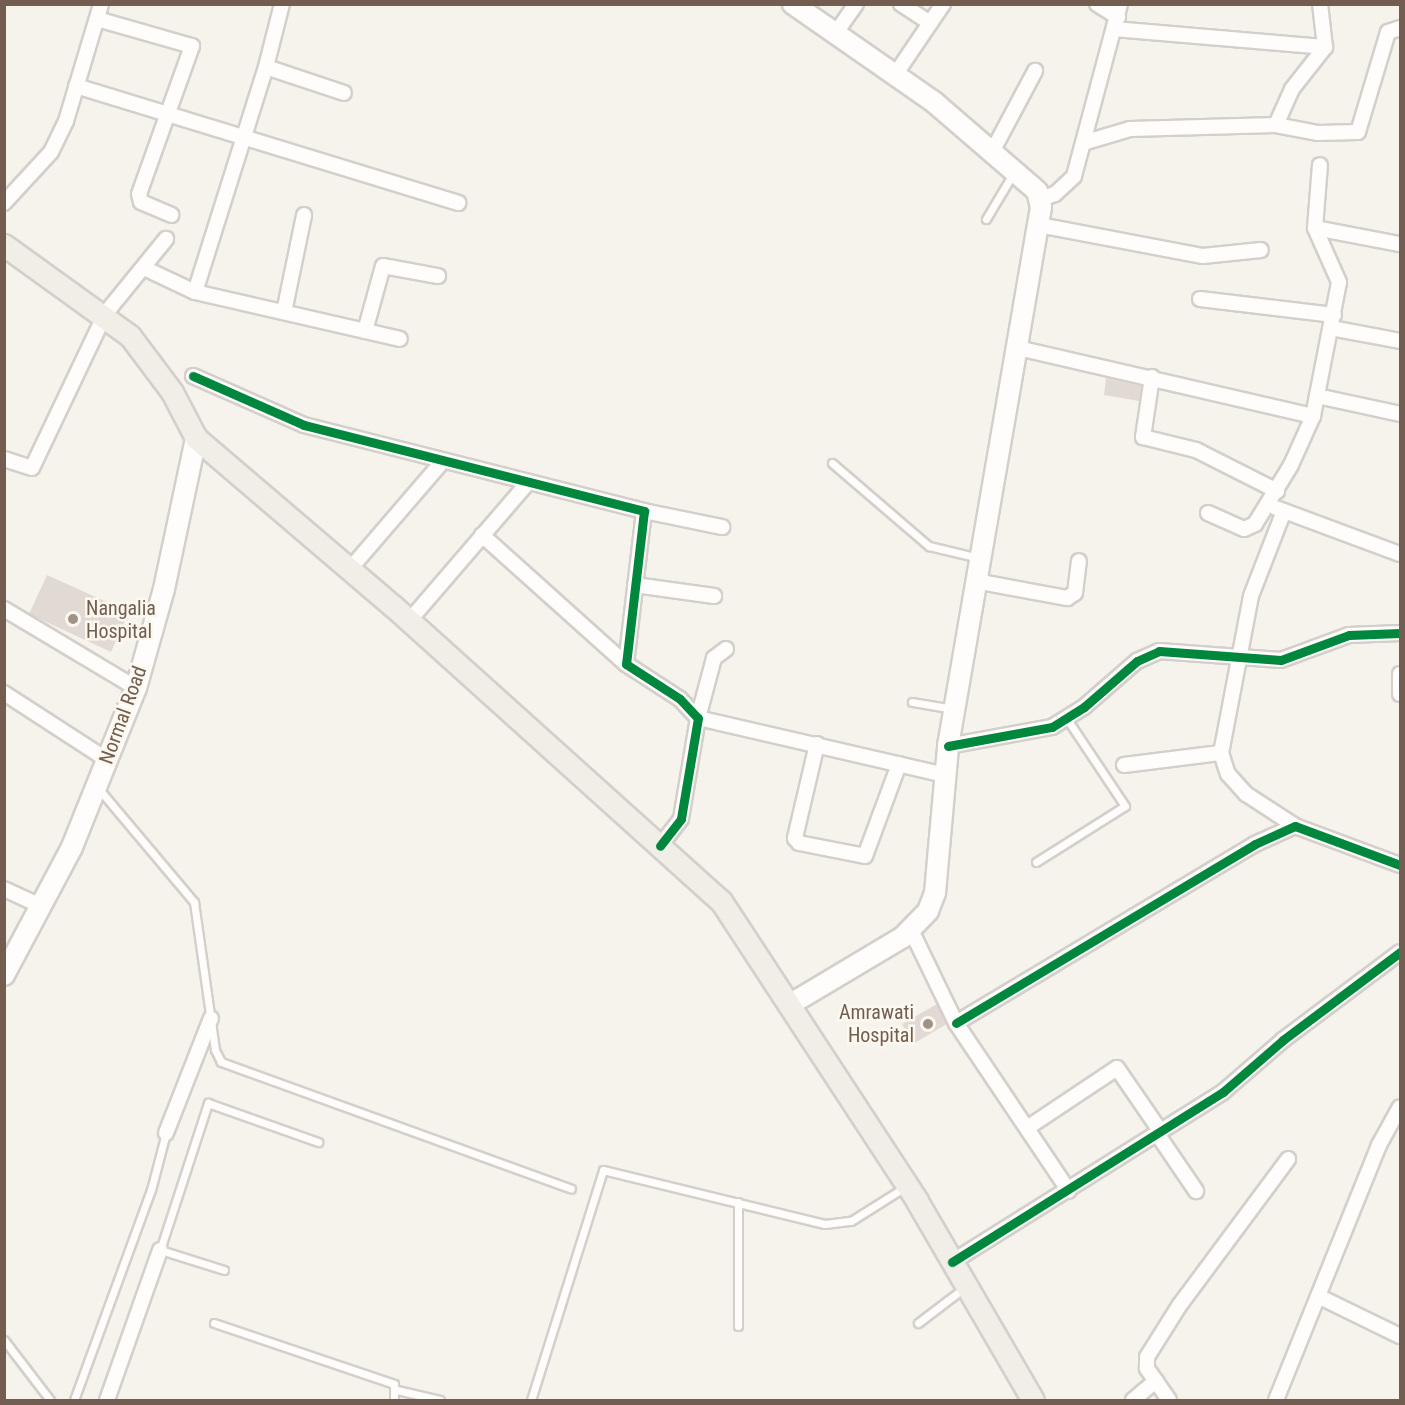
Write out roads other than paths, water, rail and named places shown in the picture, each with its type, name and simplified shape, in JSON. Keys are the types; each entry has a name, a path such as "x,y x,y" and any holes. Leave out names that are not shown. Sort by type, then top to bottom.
{"main road":[{"path":"789,1005 912,930 935,893 948,746 979,558 1040,225 1037,191 895,75 793,4"},
{"path":"4,245 105,314 137,345 172,392 196,438 409,621 721,901 907,1186 1033,1401"},
{"name":"Normal Road","path":"4,975 41,906 97,786 136,688 164,590 196,438"}],"street":[{"path":"4,203 51,152 76,86 101,4"},
{"path":"195,292 246,135 282,4"},
{"path":"835,34 856,4"},
{"path":"901,4 930,23"},
{"path":"895,75 943,4"},
{"path":"1097,4 1118,17 1325,47"},
{"path":"1276,124 1292,89 1325,47 1320,4"},
{"path":"1039,200 1060,190 1074,177 1118,17"},
{"path":"97,19 192,46 172,111 139,194 141,202 171,216"},
{"path":"1083,143 1130,129 1276,124 1318,133 1358,132 1388,32 1401,28"},
{"path":"266,67 344,93"},
{"path":"992,152 1035,71"},
{"path":"76,86 172,111 459,203"},
{"path":"1208,513 1244,529 1255,524 1277,491 1313,416 1339,282 1315,228 1320,165"},
{"path":"284,312 303,215"},
{"path":"1040,225 1203,256 1261,250"},
{"path":"1315,228 1401,244"},
{"path":"4,459 32,468 105,314 166,239"},
{"path":"365,331 383,266 438,276"},
{"path":"144,268 195,292 400,339"},
{"path":"1200,299 1333,322 1401,341"},
{"path":"1018,348 1152,377 1313,416"},
{"path":"193,376 304,425 527,484 722,527"},
{"path":"1152,377 1143,436 1196,450 1277,491"},
{"path":"1317,396 1401,414"},
{"path":"350,569 442,462"},
{"path":"409,621 527,484"},
{"path":"1269,505 1401,554"},
{"path":"626,664 644,511"},
{"path":"1284,511 1251,596 1221,753 1228,774 1246,794 1295,826 1401,865"},
{"path":"482,535 626,664 680,699 698,718 817,744 945,776"},
{"path":"975,581 1067,598 1074,593 1079,561"},
{"path":"635,585 714,596"},
{"path":"4,609 136,688"},
{"path":"948,746 1031,734 1067,720 1137,661 1159,651 1289,659 1349,635 1401,633"},
{"path":"660,846 681,819 698,718 714,658 726,649"},
{"path":"1401,674 1401,694"},
{"path":"4,693 108,760"},
{"path":"817,744 795,838 799,843 865,856 899,764"},
{"path":"1124,765 1221,753"},
{"path":"956,1023 1255,844 1295,826"},
{"path":"4,889 41,906"},
{"path":"912,930 956,1023 1069,1191"},
{"path":"952,1262 1069,1191 1223,1092 1401,952"},
{"path":"166,1133 211,1018"},
{"path":"1027,1128 1117,1068 1196,1191"},
{"path":"1276,1401 1320,1297 1379,1145 1401,1107"},
{"path":"1169,1401 1147,1368 1147,1357 1179,1306 1288,1159"},
{"path":"107,1401 160,1250"},
{"path":"1320,1297 1401,1336"},
{"path":"1133,1401 1156,1381"}],"lane":[{"path":"986,219 1015,172"},
{"path":"832,463 929,546 979,558"},
{"path":"912,702 954,709"},
{"path":"1036,862 1125,806 1067,720"},
{"path":"97,786 194,902 214,1050 221,1062 571,1189"},
{"path":"224,1270 160,1250 208,1103 318,1142"},
{"path":"74,1401 151,1190 166,1133"},
{"path":"531,1401 603,1170 839,1224 861,1216 907,1186"},
{"path":"738,1202 738,1326"},
{"path":"918,1323 966,1286"},
{"path":"214,1323 394,1384 397,1390 394,1401"},
{"path":"4,1340 50,1401"},
{"path":"397,1390 440,1401"}],"place":[{"name":"Nangalia Hospital","path":"73,619"},
{"name":"Amrawati Hospital","path":"928,1024"}]}
